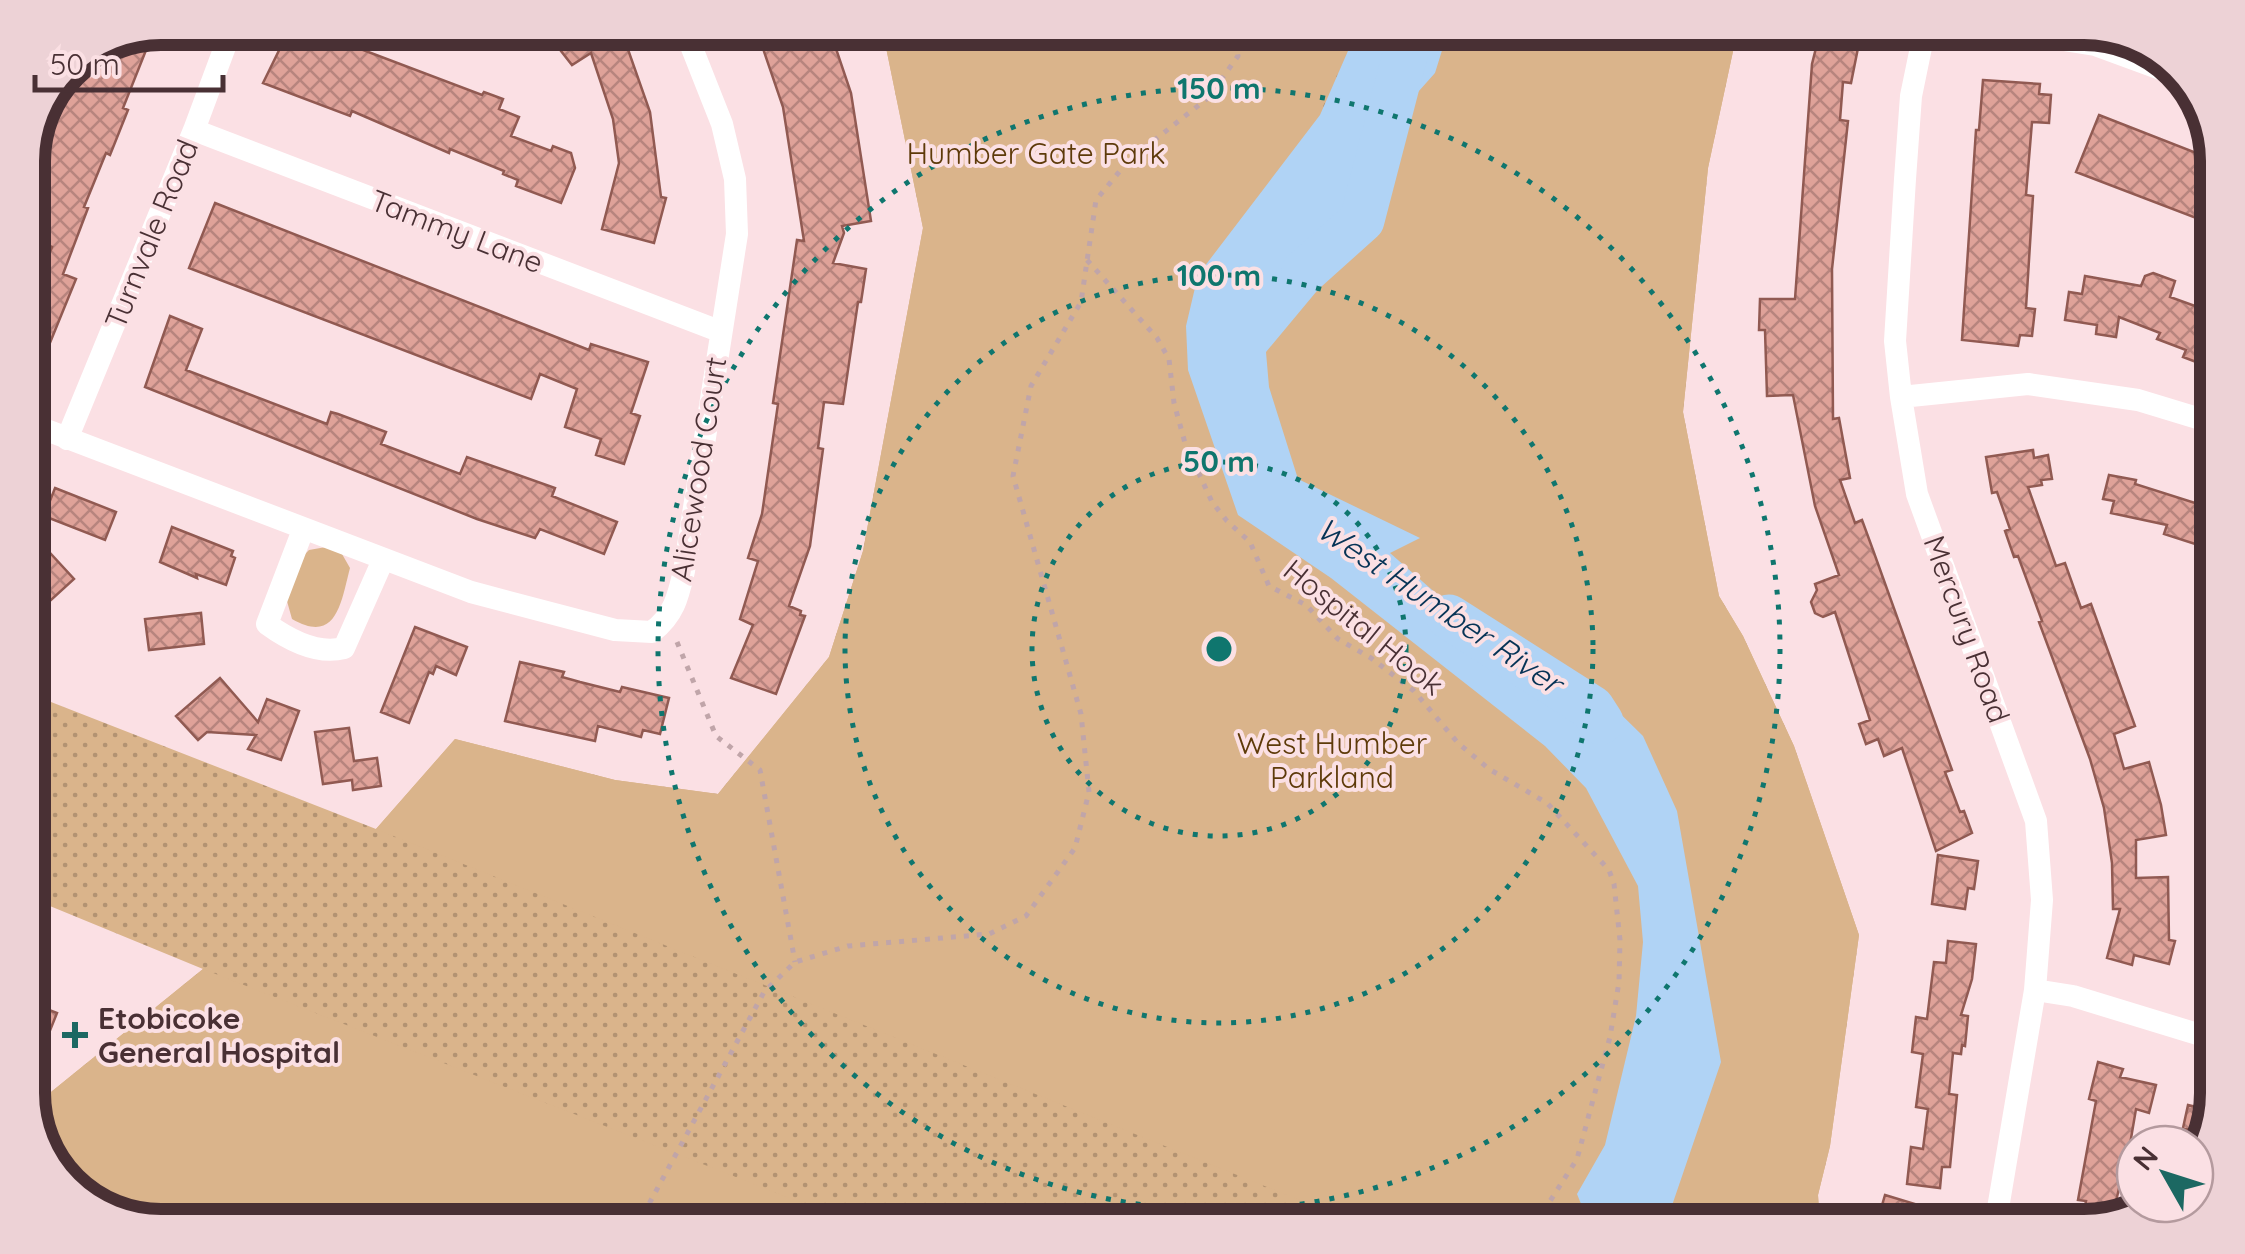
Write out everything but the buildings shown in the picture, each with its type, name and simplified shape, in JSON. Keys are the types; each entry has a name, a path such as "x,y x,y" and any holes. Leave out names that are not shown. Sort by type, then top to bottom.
{"street":[{"name":"Turnvale Road","path":"67,439 226,45"},
{"name":"Alicewood Court","path":"45,430 471,592 615,630 652,632 667,620 676,603 684,570 737,234 735,178 722,124 691,45"},
{"name":"Mercury Road","path":"1922,45 1912,96 1895,341 1901,397 1917,494 2036,821 2042,900 2035,990 1998,1209"},
{"path":"2102,47 2145,63"},
{"name":"Tammy Lane","path":"194,130 719,331"},
{"path":"1901,397 2028,384 2138,400 2200,419"},
{"path":"304,530 267,624 282,636 326,652 344,648 383,560"},
{"path":"2035,990 2072,996 2200,1035"}],"path":[{"path":"646,1209 764,992 794,962 848,946 989,934 1026,916 1075,848 1090,792 1081,714 1013,476 1031,386 1081,302 1096,200 1129,160 1208,98 1238,56 1236,45"},
{"name":"Hospital Hook","path":"1087,260 1157,338 1169,359 1174,404 1185,443 1212,502 1250,542 1269,586 1306,605 1338,640 1371,658 1414,691 1458,743 1488,769 1547,803 1609,870 1620,940 1619,982 1610,1037 1577,1159 1545,1209"},
{"path":"667,620 716,736 760,770 794,962"}],"green space":[{"name":"West Humber Parkland","path":"885,45 1734,45 1708,168 1683,412 1719,596 1743,636 1794,746 1859,935 1819,1209 161,1209 117,1200 79,1175 57,1144 45,1097 203,969 45,904 45,700 376,829 455,739 615,780 718,794 829,657 863,551 923,228"},
{"name":"West Humber Parkland","path":"885,45 1350,45 1320,113 1435,73 1444,45 1734,45 1708,168 1683,412 1719,596 1743,636 1794,746 1859,935 1819,1209 1322,1209 376,829 455,739 615,780 718,794 829,657 863,551 923,228"},
{"path":"326,547 342,554 350,568 334,616 319,627 307,626 292,619 285,594 297,562 309,550"},
{"path":"203,969 817,1209 146,1208 117,1200 79,1175 57,1144 45,1097"}],"water":[{"path":"1351,45 1444,45 1435,73 1410,101 1326,280 1266,352 1269,387 1298,479 1420,538 1390,553 1529,675 1549,684 1590,684 1643,736 1677,811 1721,1062 1671,1209 1583,1209 1577,1194 1605,1145 1636,1016 1643,942 1638,886 1586,788 1545,746 1331,578 1238,515 1188,370 1186,326 1198,275 1320,115"}],"waterway":[{"name":"West Humber River","path":"1304,272 1362,220 1408,45"},
{"name":"West Humber River","path":"1449,617 1592,708 1601,722"}],"place":[{"name":"Etobicoke General Hospital","path":"75,1035"}],"park label":[{"name":"Humber Gate Park","path":"1036,153"}]}
